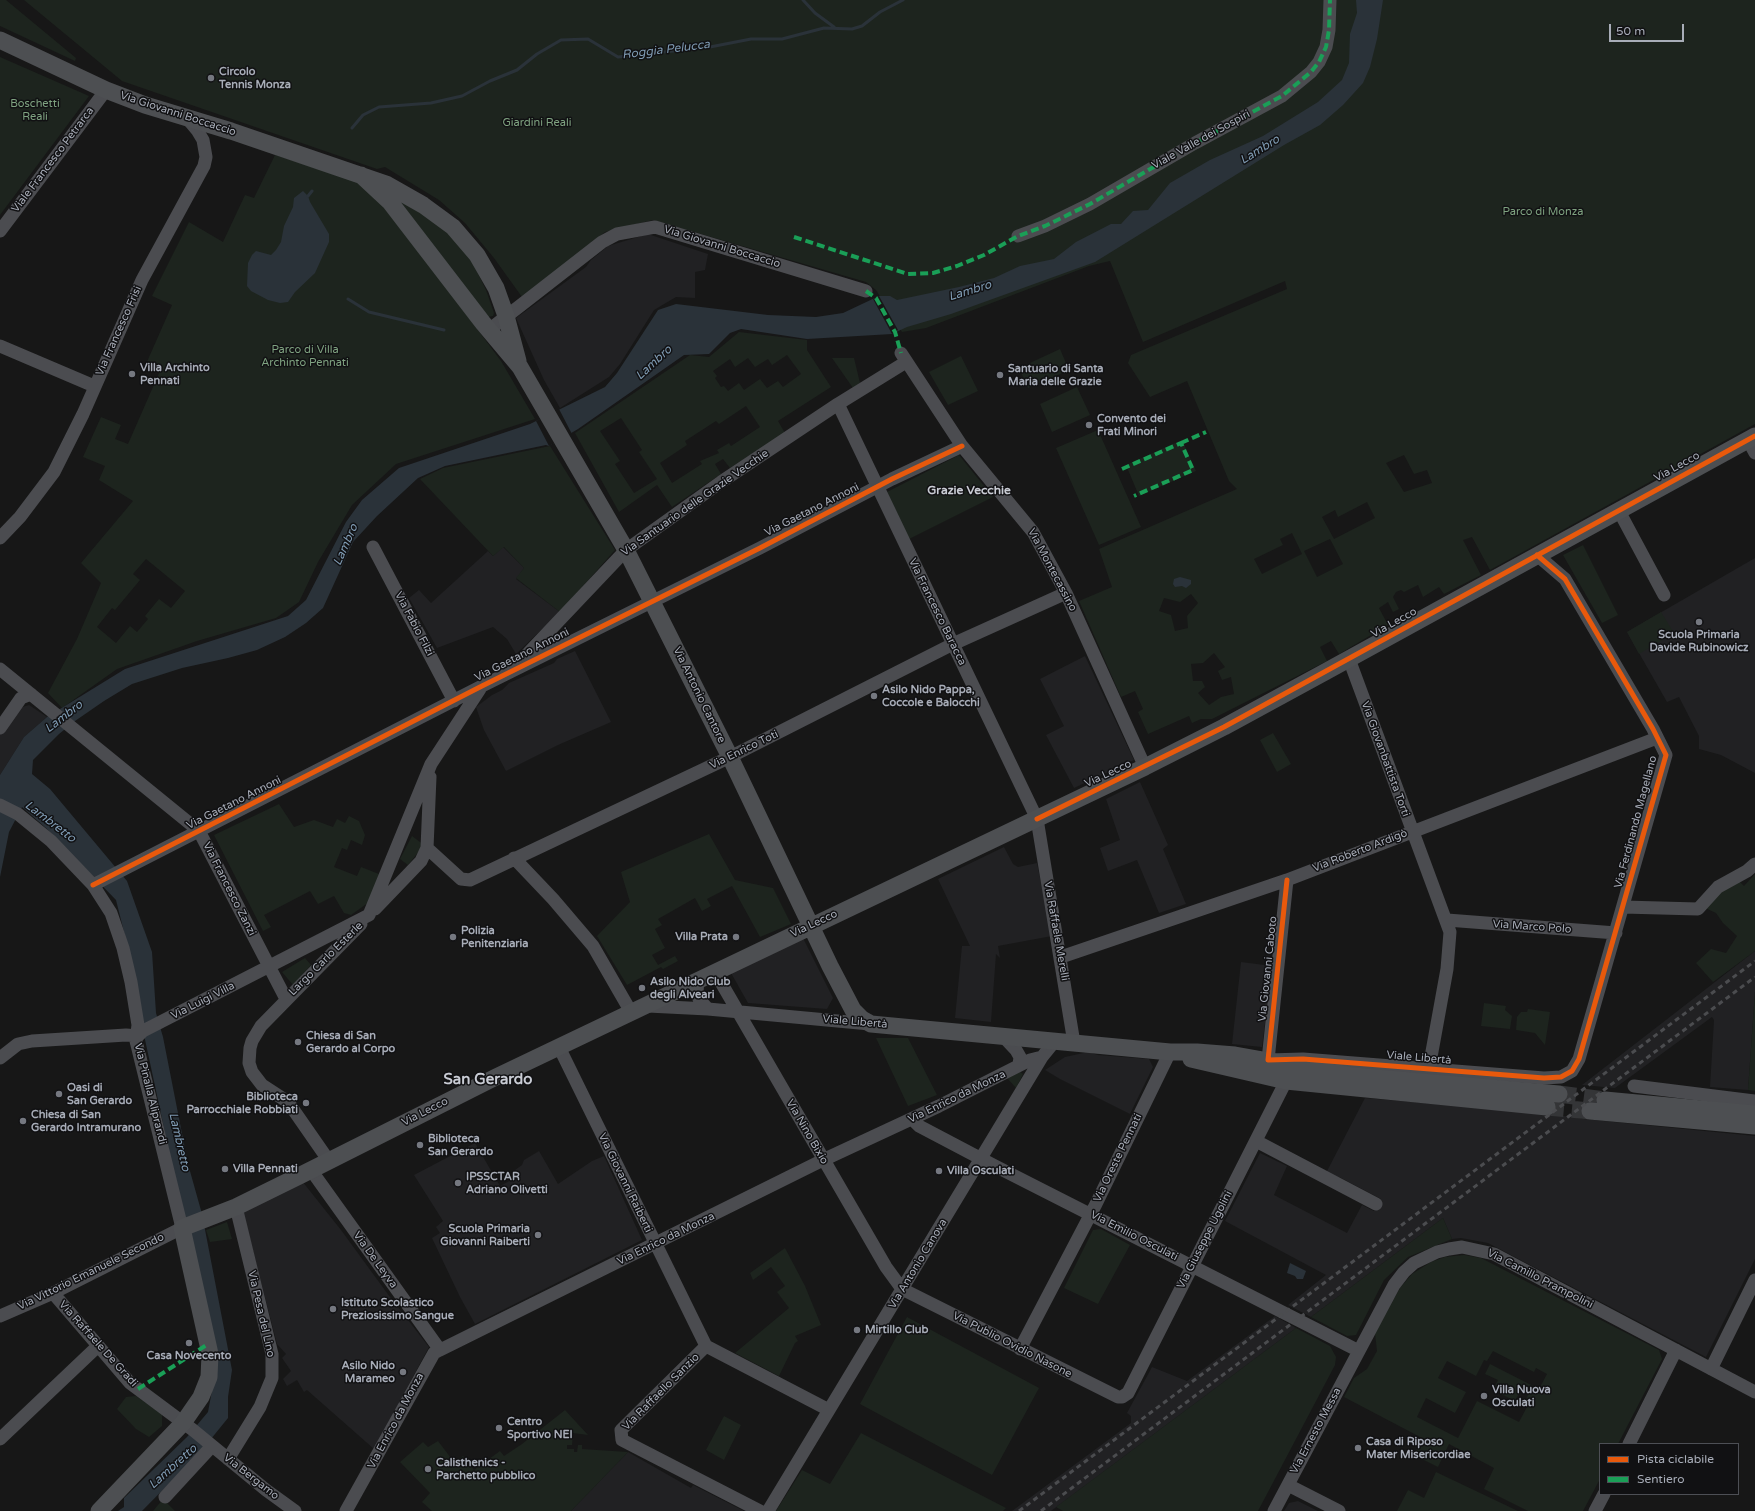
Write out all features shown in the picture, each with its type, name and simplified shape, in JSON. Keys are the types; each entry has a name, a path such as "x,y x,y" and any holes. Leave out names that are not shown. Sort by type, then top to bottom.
{"main road":[{"name":"Via Giovanni Boccaccio","path":"0,40 106,90 386,184 423,205 453,226 477,254 496,288 506,316 520,367"},
{"name":"Via Giovanni Boccaccio","path":"361,175 390,202 489,330 520,367"},
{"name":"Via Antonio Cantore","path":"520,367 626,550 653,601 853,1010 862,1019 871,1024"},
{"name":"Via Lecco","path":"184,1227 236,1207 637,1009 1146,767 1224,727 1544,551 1753,443"},
{"name":"Viale Libertà","path":"871,1024 1002,1035 1170,1052 1197,1052 1268,1060 1353,1076 1559,1094"},
{"name":"Viale Libertà","path":"1170,1052 1196,1061 1286,1081 1547,1107"},
{"path":"1605,1100 1755,1114"},
{"path":"1590,1111 1755,1126"},
{"name":"Via Pinalla Aliprandi","path":"99,1511 188,1426 209,1377 210,1363 184,1227"}],"street":[{"name":"Viale Valle dei Sospiri","path":"1018,236 1045,226 1090,204 1195,143 1282,96 1311,72 1319,62 1326,47 1330,30 1330,0"},
{"name":"Viale Francesco Petrarca","path":"0,231 106,90"},
{"name":"Via Francesco Frisi","path":"0,538 20,516 54,472 83,414 94,386 142,280 204,166 206,157 203,140 197,130 186,118"},
{"name":"Via Giovanni Boccaccio","path":"489,330 602,242 617,234 655,227 866,291"},
{"path":"0,346 94,386"},
{"name":"Via Santuario delle Grazie Vecchie","path":"509,673 626,550 721,482 838,404 903,357"},
{"name":"Via Montecassino","path":"903,357 962,446 1033,532 1066,592 1146,767"},
{"name":"Via Francesco Baracca","path":"838,404 1037,819"},
{"name":"Via Gaetano Annoni","path":"95,884 454,702 482,686 962,446"},
{"path":"1619,511 1664,595"},
{"name":"Via Fabio Filzi","path":"373,547 454,702"},
{"name":"Via Ferdinando Magellano","path":"1544,551 1573,593 1666,755 1579,1059 1572,1071 1567,1074"},
{"name":"Via Enrico Toti","path":"427,848 461,879 470,880 730,757 953,644 1066,592"},
{"name":"Via Giovanbattista Torti","path":"1348,659 1447,920 1450,932 1450,948 1428,1068"},
{"path":"0,669 32,694"},
{"name":"Largo Carlo Esterle","path":"431,764 426,834 427,848 421,861 412,871 286,1000 269,967 369,915 431,764 482,686"},
{"path":"0,728 21,698 32,694"},
{"name":"Via Francesco Zanzi","path":"32,694 199,831 269,967"},
{"name":"Via Roberto Ardigò","path":"1061,957 1287,880 1657,738"},
{"name":"Via Pinalla Aliprandi","path":"0,805 18,814 51,841 95,884 111,913 123,948 140,1034 136,1041 184,1227"},
{"name":"Via Raffaele Merelli","path":"1037,819 1074,1043"},
{"path":"405,830 421,830 426,834"},
{"path":"394,857 396,863 412,871"},
{"path":"514,858 593,946 637,1009"},
{"path":"1623,907 1698,909 1718,888 1747,871 1755,864"},
{"name":"Via Giovanni Caboto","path":"1268,1060 1287,880"},
{"name":"Via Marco Polo","path":"1447,920 1616,933"},
{"name":"Via Luigi Villa","path":"140,1034 269,967"},
{"name":"Via Nino Bixio","path":"715,972 886,1267 902,1289"},
{"path":"698,980 697,992 699,999 708,1008"},
{"path":"286,1000 261,1026 252,1040 249,1063 252,1072 262,1085 288,1102 329,1161"},
{"name":"Viale Libertà","path":"637,1009 664,1006 708,1008 871,1024"},
{"path":"0,1058 18,1044 32,1041 140,1034"},
{"path":"1002,1035 1016,1050 1020,1057 1019,1065"},
{"path":"1042,1057 1055,1041"},
{"name":"Via Giovanni Raiberti","path":"559,1047 706,1346"},
{"name":"Via Oreste Pennati","path":"1020,1349 1091,1214 1170,1052"},
{"name":"Via Enrico da Monza","path":"346,1511 376,1460 418,1378 434,1353 823,1160 912,1119 1019,1065 1042,1057"},
{"name":"Via Antonio Canova","path":"768,1511 1042,1057"},
{"name":"Viale Libertà","path":"1268,1060 1303,1059 1544,1078 1561,1077 1567,1074"},
{"name":"Via Giuseppe Ugolini","path":"1122,1397 1128,1393 1286,1081"},
{"path":"1634,1086 1755,1101"},
{"name":"Via Emilio Osculati","path":"912,1119 919,1126 1359,1351"},
{"path":"1256,1141 1376,1204"},
{"name":"Via De Leyva","path":"311,1170 440,1350"},
{"name":"Via Pesa del Lino","path":"228,1459 254,1418 267,1393 272,1378 272,1354 236,1207"},
{"name":"Via Vittorio Emanuele Secondo","path":"0,1316 53,1294 184,1227"},
{"name":"Via Camillo Prampolini","path":"1359,1351 1387,1296 1404,1272 1414,1263 1437,1252 1462,1247 1494,1254 1755,1392"},
{"path":"1710,1369 1755,1280"},
{"name":"Via Publio Ovidio Nasone","path":"902,1289 1114,1396 1122,1397"},
{"name":"Via Raffaele De Gradi","path":"53,1294 130,1383 210,1444"},
{"path":"0,1438 98,1346"},
{"path":"706,1346 829,1410"},
{"name":"Via Raffaello Sanzio","path":"706,1346 621,1430 622,1440 760,1511"},
{"path":"1630,1443 1676,1350"},
{"name":"Via Ernesto Messa","path":"1274,1511 1359,1351"},
{"path":"165,1497 210,1444"},
{"name":"Via Bergamo","path":"210,1444 295,1511"},
{"path":"1288,1485 1339,1511"},
{"path":"1595,1511 1603,1495"}],"shaded area":[{"path":"648,234 708,254 705,270 695,272 695,298 676,297 654,310 620,364 609,377 560,408 544,380 516,318 586,267 591,260 608,246"},
{"path":"503,547 524,568 516,579 560,612 516,654 507,639 493,627 437,648 409,598 419,590 431,603 488,551 493,556"},
{"name":"Scuola Primaria Davide Rubinowicz","path":"1755,558 1755,773 1721,755 1699,749 1699,736 1679,697 1667,702 1627,632"},
{"path":"575,651 611,722 558,745 506,771 484,730 476,707 492,695 502,690 509,683 554,663 557,659"},
{"path":"1085,656 1134,760 1074,788 1046,735 1064,726 1040,679"},
{"path":"29,705 47,717 24,737 0,775 0,734 16,709"},
{"path":"1140,782 1168,845 1163,849 1186,904 1159,913 1137,860 1108,871 1100,848 1120,840 1106,799"},
{"path":"1004,847 1013,864 1018,867 1037,863 1052,936 998,946 1000,958 996,954 991,1022 955,1018 962,946 970,946 938,879"},
{"path":"803,938 833,998 827,1009 748,1003 731,973"},
{"path":"1755,951 1755,992 1748,1090 1710,1087 1714,1020 1712,1017 1615,1088 1582,1085"},
{"path":"1241,962 1272,966 1262,1047 1232,1044"},
{"path":"1088,1052 1098,1055 1149,1059 1153,1067 1130,1114 1045,1070 1065,1057"},
{"path":"1365,1098 1544,1113 1584,1119 1755,1136 1755,1259 1706,1357 1488,1243 1461,1238 1452,1239 1443,1218 1311,1317 1288,1305 1326,1275 1225,1221 1260,1153 1287,1166 1274,1195 1347,1233 1362,1205 1374,1211 1381,1199 1341,1178 1326,1173"},
{"name":"Scuola Primaria Giovanni Raiberti","path":"475,1143 500,1186 517,1177 515,1170 522,1165 524,1160 539,1151 558,1184 592,1161 604,1156 642,1240 475,1324 460,1297 432,1238 440,1233 436,1227 443,1221 414,1175"},
{"name":"Istituto Scolastico Preziosissimo Sangue","path":"302,1181 341,1230 429,1347 374,1449 307,1390 304,1392 297,1380 287,1386 283,1379 291,1371 282,1358 286,1354 277,1344 243,1212"},
{"path":"1275,1316 1296,1328 1051,1511 1012,1511 1131,1423 1131,1416 1127,1413 1152,1367 1187,1381"},
{"path":"628,1452 691,1488 693,1485 744,1511 571,1511"},
{"path":"1298,1501 1318,1511 1284,1511 1289,1503"}],"green space":[{"path":"0,0 6,0 76,58 75,61 0,26"},
{"name":"Parco di Monza","path":"24,0 1755,0 1755,424 1490,570 1472,537 1463,540 1481,575 1444,594 1439,587 1423,597 1418,585 1404,592 1401,590 1396,592 1393,597 1399,609 1393,612 1388,602 1379,608 1388,625 1339,654 1331,641 1320,647 1327,661 1212,719 1201,719 1192,723 1189,716 1148,734 1138,712 1143,709 1135,691 1121,697 1079,601 1112,587 1099,549 1237,489 1229,481 1187,381 1150,397 1128,363 1131,355 1287,289 1285,281 1143,342 1110,261 1089,266 926,328 902,332 876,290 866,282 653,220 605,232 538,286 522,297 494,258 465,223 439,200 385,167 377,169 122,81","holes":["1404,455 1414,474 1427,470 1432,483 1404,492 1386,463","1367,502 1375,518 1334,539 1322,517 1335,510 1338,517","1292,533 1302,554 1262,574 1254,559 1283,545 1280,539","1330,539 1343,564 1317,577 1304,551","1191,594 1198,603 1187,616 1188,628 1175,631 1171,615 1159,611 1164,598 1180,602","1214,653 1225,667 1218,671 1222,680 1231,677 1234,694 1221,697 1209,705 1198,693 1205,687 1202,681 1193,681 1191,664 1203,663"]},
{"name":"Boschetti Reali","path":"0,57 89,96 0,215"},
{"name":"Parco di Villa Archinto Pennati","path":"275,155 353,180 371,191 440,279 501,361 535,419 396,464 352,505 318,562 299,602 276,618 197,641 117,669 62,708 48,693 77,639 101,583 81,563 133,501 99,480 105,466 83,457 101,417 121,425 115,439 128,444 160,371 146,364 172,305 152,296 189,222 223,242 245,195 254,198","holes":["146,559 185,591 171,608 159,599 145,616 148,619 137,632 130,626 116,643 97,627 112,608 115,610 140,580 133,574"]},
{"path":"402,198 450,233 469,255 486,290 494,313 493,316 488,317 394,199"},
{"path":"739,332 807,340 807,350 831,387 778,421 785,433 730,468 723,459 715,464 721,474 672,507 657,485 619,512 575,433 690,355 709,357","holes":["787,355 801,374 783,387 778,381 767,388 760,379 744,390 739,383 728,391 724,386 721,387 715,378 717,376 713,371 730,359 735,367 748,358 755,367 768,359 772,365","746,406 760,427 731,446 729,443 717,450 719,453 700,461 702,464 672,483 660,463 687,445 685,441 716,421 719,424","621,418 642,450 639,452 657,479 634,493 615,464 620,461 600,431"]},
{"path":"1060,349 1069,370 1028,388 1019,368"},
{"path":"961,356 978,391 948,405 929,372"},
{"path":"832,358 854,358 860,383 853,388"},
{"path":"1077,387 1090,415 1052,432 1040,404"},
{"path":"1098,430 1141,527 1099,545 1056,448"},
{"path":"1182,440 1196,471 1139,496 1126,465"},
{"path":"550,446 615,550 560,612 516,578 524,568 504,547 493,556 420,479 443,468"},
{"path":"959,455 993,497 909,539 887,492"},
{"path":"1583,545 1618,615 1602,623 1563,555"},
{"path":"1661,612 1674,633 1639,654 1627,632"},
{"path":"1273,733 1291,764 1277,772 1260,740"},
{"path":"279,804 294,827 314,820 333,827 337,819 345,823 349,816 359,821 365,835 362,845 351,840 347,850 342,848 334,867 357,876 361,867 379,874 372,900 351,915 344,913 334,896 318,904 310,891 264,915 271,927 263,931 214,835"},
{"path":"709,834 735,880 773,888 791,924 760,937 732,886 707,899 711,906 702,911 695,898 658,919 662,925 655,929 665,948 652,955 658,965 675,956 678,961 663,969 661,967 627,985 597,936 630,902 621,872"},
{"path":"412,836 424,845 408,865 400,859"},
{"path":"1755,874 1755,951 1713,982 1696,963 1711,949 1726,953 1737,936 1723,923 1716,913 1703,907 1737,879 1744,886"},
{"path":"305,958 311,965 293,985 282,972"},
{"path":"1755,992 1755,1091 1748,1090"},
{"path":"1484,1003 1506,1006 1505,1010 1512,1016 1510,1029 1481,1026"},
{"path":"1528,1009 1550,1012 1545,1045 1535,1033 1516,1030 1517,1017 1521,1012 1527,1012"},
{"path":"876,1038 908,1038 937,1095 908,1106"},
{"path":"1019,1071 1023,1074 1016,1088 1007,1078"},
{"path":"1443,1218 1452,1239 1408,1257 1384,1280 1356,1335 1347,1336 1311,1317"},
{"path":"227,1222 232,1239 210,1242 206,1230"},
{"path":"1101,1229 1130,1245 1098,1304 1064,1288 1093,1230"},
{"path":"785,1248 805,1286 821,1325 795,1336 798,1341 795,1343 779,1376 735,1353 789,1308 777,1292 785,1286 771,1267 753,1280 750,1273"},
{"path":"1464,1255 1481,1258 1659,1350 1662,1359 1619,1443 1599,1443 1599,1481 1583,1511 1528,1511 1484,1489 1494,1468 1449,1444 1438,1467 1414,1455 1422,1438 1344,1397 1354,1378 1367,1369 1377,1351 1375,1333 1400,1288 1412,1274 1431,1262 1445,1257","holes":["1493,1351 1534,1372 1536,1368 1547,1374 1539,1389 1490,1364 1485,1374 1498,1380 1493,1390 1515,1401 1521,1389 1529,1393 1523,1405 1527,1407 1519,1422 1477,1401 1458,1438 1417,1417 1426,1398 1455,1413 1466,1392 1438,1378 1447,1361 1476,1376 1484,1360 1487,1361"]},
{"path":"907,1317 1039,1388 992,1475 860,1404"},
{"path":"1296,1328 1330,1346 1336,1357 1335,1365 1258,1511 1063,1511 1056,1507"},
{"path":"136,1396 162,1414 162,1426 149,1437 136,1429 117,1409 126,1397"},
{"path":"565,1410 588,1435 573,1433 572,1445 567,1445 567,1449 574,1449 574,1452 577,1452 578,1445 582,1445 582,1449 628,1452 571,1511 432,1511 422,1502 430,1493 400,1462 423,1442 428,1447 438,1441 454,1462 463,1456 474,1470 500,1451 504,1456 522,1444"},
{"path":"724,1416 741,1425 724,1460 706,1450"},
{"path":"861,1433 1006,1508 1003,1511 776,1511 802,1470 830,1484"},
{"path":"1436,1472 1518,1511 1397,1511 1408,1490 1424,1498"},
{"path":"163,1499 175,1511 153,1511"}],"water":[{"path":"1356,0 1383,0 1377,39 1370,67 1363,83 1343,105 1320,125 1284,145 1095,262 951,314 907,327 892,334 807,339 741,329 730,333 709,354 684,355 578,429 549,446 546,445 445,466 418,478 377,516 353,542 323,608 306,623 285,637 257,650 182,668 132,684 75,721 59,734 33,760 32,774 50,789 127,881 152,952 156,1013 163,1037 188,1164 202,1214 232,1370 228,1397 228,1418 202,1450 142,1511 118,1511 124,1507 124,1498 187,1437 208,1412 216,1369 141,1021 128,948 116,900 46,828 22,807 9,832 0,877 0,775 24,737 47,717 125,669 288,616 306,600 346,522 362,500 399,468 530,424 605,387 617,373 658,310 676,304 768,315 816,317 843,313 879,296 890,296 897,300 959,287 994,278 1020,266 1054,259 1076,242 1111,224 1121,224 1133,211 1148,210 1170,183 1210,160 1263,136 1318,102 1342,80 1349,63 1350,34 1357,13"},
{"path":"303,191 308,196 329,234 329,242 315,273 295,292 288,302 280,303 268,300 251,291 247,286 248,263 256,251 271,255 276,250 281,242 284,226 293,207 294,198"},
{"path":"1180,577 1191,580 1191,584 1186,588 1182,586 1175,587 1173,584 1174,579"},
{"path":"1290,1263 1306,1271 1303,1279 1297,1279 1295,1276 1287,1273"}],"pier":[{"path":"879,296 898,330 892,334 873,299"},
{"path":"559,409 572,434 549,446 536,421"}],"waterway":[{"path":"803,0 815,13 834,27"},
{"name":"Roggia Pelucca","path":"352,128 363,115 379,107 431,103 462,96 490,81 517,70 537,54 561,40 588,39 618,57 710,47 751,39 782,39 824,28 852,29 862,26 880,12 903,0"},
{"name":"Roggia Pelucca","path":"308,196 312,191"},
{"path":"348,299 369,312 444,330"}],"tunnel":[{"path":"1559,1094 1605,1100"},
{"path":"1547,1107 1590,1111"}],"railway":[{"path":"1019,1511 1755,961"},
{"path":"1041,1511 1755,977"}],"marked path":[{"path":"794,237 908,274 933,273 957,266 984,255 1018,236 1045,226 1090,204 1195,143 1282,96 1311,72 1319,62 1326,47 1329,30 1330,0"},
{"path":"866,291 876,298 895,332 901,353"},
{"path":"1181,443 1206,432"},
{"path":"1122,469 1181,443 1193,470 1134,496"},
{"path":"138,1389 208,1344"}],"cycle path":[{"path":"1037,819 1224,727 1755,436"},
{"path":"93,885 482,686 760,548 892,479 962,446"},
{"path":"1287,880 1268,1060 1303,1059 1544,1078 1561,1077 1572,1071 1579,1059 1666,755 1653,729 1565,579 1537,555"}],"place":[{"name":"Circolo Tennis Monza","path":"211,78"},
{"name":"Villa Archinto Pennati","path":"132,374"},
{"name":"Santuario di Santa Maria delle Grazie","path":"1000,375"},
{"name":"Convento dei Frati Minori","path":"1089,425"},
{"name":"Scuola Primaria Davide Rubinowicz","path":"1699,622"},
{"name":"Asilo Nido Pappa, Coccole e Balocchi","path":"874,696"},
{"name":"Polizia Penitenziaria","path":"453,937"},
{"name":"Villa Prata","path":"736,937"},
{"name":"Asilo Nido Club degli Alveari","path":"642,988"},
{"name":"Chiesa di San Gerardo al Corpo","path":"298,1042"},
{"name":"Oasi di San Gerardo","path":"59,1094"},
{"name":"Biblioteca Parrocchiale Robbiati","path":"306,1103"},
{"name":"Chiesa di San Gerardo Intramurano","path":"23,1121"},
{"name":"Biblioteca San Gerardo","path":"420,1145"},
{"name":"Villa Pennati","path":"225,1169"},
{"name":"Villa Osculati","path":"939,1171"},
{"name":"IPSSCTAR Adriano Olivetti","path":"458,1183"},
{"name":"Scuola Primaria Giovanni Raiberti","path":"538,1235"},
{"name":"Istituto Scolastico Preziosissimo Sangue","path":"333,1309"},
{"name":"Mirtillo Club","path":"857,1330"},
{"name":"Casa Novecento","path":"189,1343"},
{"name":"Asilo Nido Marameo","path":"403,1372"},
{"name":"Villa Nuova Osculati","path":"1484,1396"},
{"name":"Centro Sportivo NEI","path":"499,1428"},
{"name":"Casa di Riposo Mater Misericordiae","path":"1358,1448"},
{"name":"Calisthenics - Parchetto pubblico","path":"428,1469"}],"district":[{"name":"Grazie Vecchie","path":"969,491"},
{"name":"San Gerardo","path":"488,1080"}],"park label":[{"name":"Giardini Reali","path":"537,123"}],"water label":[{"name":"Lambro","path":"1260,150"},
{"name":"Lambro","path":"970,291"},
{"name":"Lambro","path":"654,363"},
{"name":"Lambro","path":"346,545"},
{"name":"Lambro","path":"64,717"},
{"name":"Lambretto","path":"50,822"},
{"name":"Lambretto","path":"179,1142"},
{"name":"Lambretto","path":"173,1467"}]}
